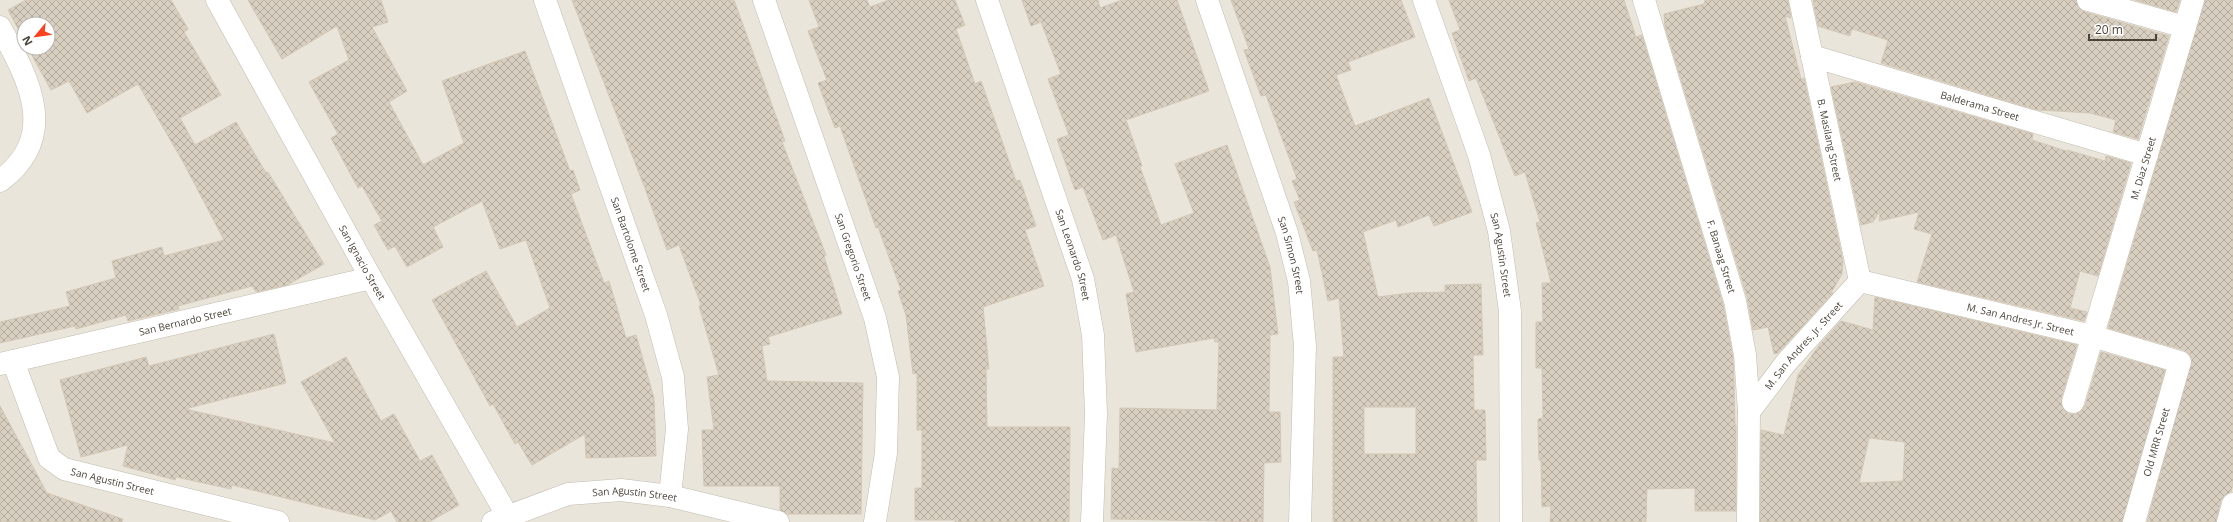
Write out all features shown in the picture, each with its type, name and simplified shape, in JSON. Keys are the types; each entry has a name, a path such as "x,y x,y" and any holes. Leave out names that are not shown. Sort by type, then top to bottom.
{"street":[{"name":"San Ignacio Street","path":"216,0 504,520"},
{"name":"San Bartolome Street","path":"545,0 656,316 673,378 677,429 670,496"},
{"name":"San Gregorio Street","path":"764,0 875,318 888,377 886,453 875,522"},
{"name":"San Leonardo Street","path":"987,0 1083,279 1093,335 1096,414 1092,522"},
{"name":"San Simon Street","path":"1207,0 1287,233 1299,281 1305,346 1300,522"},
{"name":"San Agustin Street","path":"1424,0 1479,155 1499,231 1510,311 1511,522"},
{"name":"F. Banaag Street","path":"1644,0 1735,301 1745,355 1749,412 1748,522"},
{"name":"B. Masilang Street","path":"1800,0 1860,281"},
{"path":"2088,0 2185,27"},
{"name":"M. Diaz Street","path":"2073,402 2193,0"},
{"path":"0,27 32,94 34,133 26,153 16,169 0,181"},
{"name":"Balderama Street","path":"1812,56 2147,156"},
{"name":"San Bernardo Street","path":"6,363 371,278"},
{"name":"M. San Andres, Jr. Street","path":"1749,412 1785,364 1860,281"},
{"name":"M. San Andres Jr. Street","path":"1860,281 2092,336 2180,362"},
{"name":"Old MRR Street","path":"2134,522 2180,362"},
{"name":"San Agustin Street","path":"6,363 49,458 64,469 278,522"},
{"name":"San Agustin Street","path":"504,520 568,494 621,490 670,496 778,522"},
{"path":"2228,522 2233,504"}],"shaded area":[{"path":"0,0 2233,0 2233,522 0,522"}],"building":[{"path":"26,0 171,0 188,29 184,32 221,95 180,118 195,145 236,122 266,173 268,172 324,264 287,285 256,292 252,286 178,306 179,309 128,321 126,315 76,329 75,326 0,343 0,322 70,306 66,292 116,278 112,261 162,247 164,256 224,240 182,160 138,84 87,113 69,81 51,90 32,56 56,56 56,16 16,16 16,25 8,10"},
{"path":"248,0 381,0 388,22 372,27 407,91 389,102 423,165 464,143 442,81 525,51 570,171 573,170 580,190 571,194 604,283 609,281 626,338 636,335 654,398 656,456 586,458 585,434 532,465 518,442 515,444 493,404 490,406 432,300 486,271 517,327 550,308 526,240 500,249 482,201 433,227 443,247 407,267 395,246 388,250 374,225 382,221 362,186 358,188 331,138 338,134 309,82 349,60 337,26 282,59"},
{"path":"572,0 734,0 785,141 782,142 826,255 824,256 842,314 768,337 770,344 762,346 767,381 863,383 861,514 787,514 780,510 780,486 704,486 702,430 714,430 707,377 719,375 699,306 701,305 679,245 667,250 646,191"},
{"path":"809,0 867,0 870,7 889,0 955,0 965,25 956,29 975,84 981,81 1016,181 1020,180 1036,226 1025,230 1044,286 983,307 989,369 986,369 987,427 1070,427 1069,522 955,522 955,520 915,520 915,488 922,488 922,430 917,430 917,373 913,374 906,315 898,291 901,290 878,227 876,228 840,126 835,128 818,83 827,80 808,31 819,27"},
{"path":"1022,0 1098,0 1100,8 1122,0 1177,0 1209,91 1126,120 1142,166 1140,167 1161,225 1194,213 1175,164 1227,145 1270,267 1278,334 1270,335 1269,412 1280,412 1281,462 1264,463 1263,522 1111,519 1112,468 1119,469 1120,408 1217,410 1219,342 1215,342 1214,338 1136,352 1126,294 1134,292 1116,235 1103,240 1083,187 1075,190 1057,139 1069,135 1048,79 1061,74 1041,22 1031,26"},
{"path":"1231,0 1401,0 1415,37 1348,62 1351,70 1336,75 1355,126 1429,98 1472,212 1434,226 1429,215 1398,227 1396,220 1363,232 1378,297 1409,293 1445,292 1445,285 1481,284 1483,355 1473,355 1474,410 1485,410 1486,460 1476,460 1477,522 1333,522 1333,357 1344,357 1339,298 1328,301 1317,250 1313,251 1294,202 1300,200 1292,181 1297,179 1266,95 1261,96 1244,50 1249,49","holes":["1364,407 1416,407 1416,454 1364,454"]},
{"path":"1449,0 1624,0 1636,37 1642,35 1723,304 1733,357 1736,425 1736,511 1695,511 1695,488 1647,489 1646,522 1550,522 1551,506 1542,507 1538,419 1543,418 1542,368 1536,368 1536,322 1543,322 1542,283 1551,283 1536,223 1540,222 1525,172 1515,176 1476,78 1469,81 1452,33 1460,30"},
{"path":"1705,0 1788,0 1791,18 1785,16 1801,79 1804,78 1843,261 1842,274 1831,293 1833,293 1778,353 1774,354 1768,327 1753,330 1747,297 1665,27 1664,14 1704,4"},
{"path":"1813,0 2076,0 2079,8 2085,12 2169,36 2138,139 2113,132 2116,120 2090,113 2038,110 1881,63 1888,40 1852,29 1850,36 1818,26"},
{"path":"2135,0 2180,0 2176,12"},
{"path":"2205,0 2233,0 2233,484 2231,492 2225,495 2221,500 2216,522 2147,522 2192,359 2184,350 2108,328"},
{"path":"1855,82 2033,134 2032,140 2066,151 2067,150 2105,161 2106,156 2131,163 2098,276 2080,271 2070,308 2087,312 2084,321 1917,282 1932,234 1914,229 1919,212 1879,221 1880,211 1873,222 1861,225 1831,87"},
{"path":"1875,297 2077,345 2061,399 2064,410 2070,414 2076,414 2085,406 2101,352 2165,370 2122,522 1760,522 1761,430 1784,435 1798,375 1820,344 1841,321 1873,330","holes":["1869,438 1905,442 1903,481 1859,483"]},
{"path":"274,334 286,383 185,409 335,443 301,382 346,357 381,421 394,414 420,461 432,455 459,505 429,522 397,522 391,511 375,520 232,485 231,489 176,477 175,480 123,466 128,445 81,457 60,380 146,357 149,366"},
{"path":"0,406 47,493 123,519 122,522 0,522"}]}
